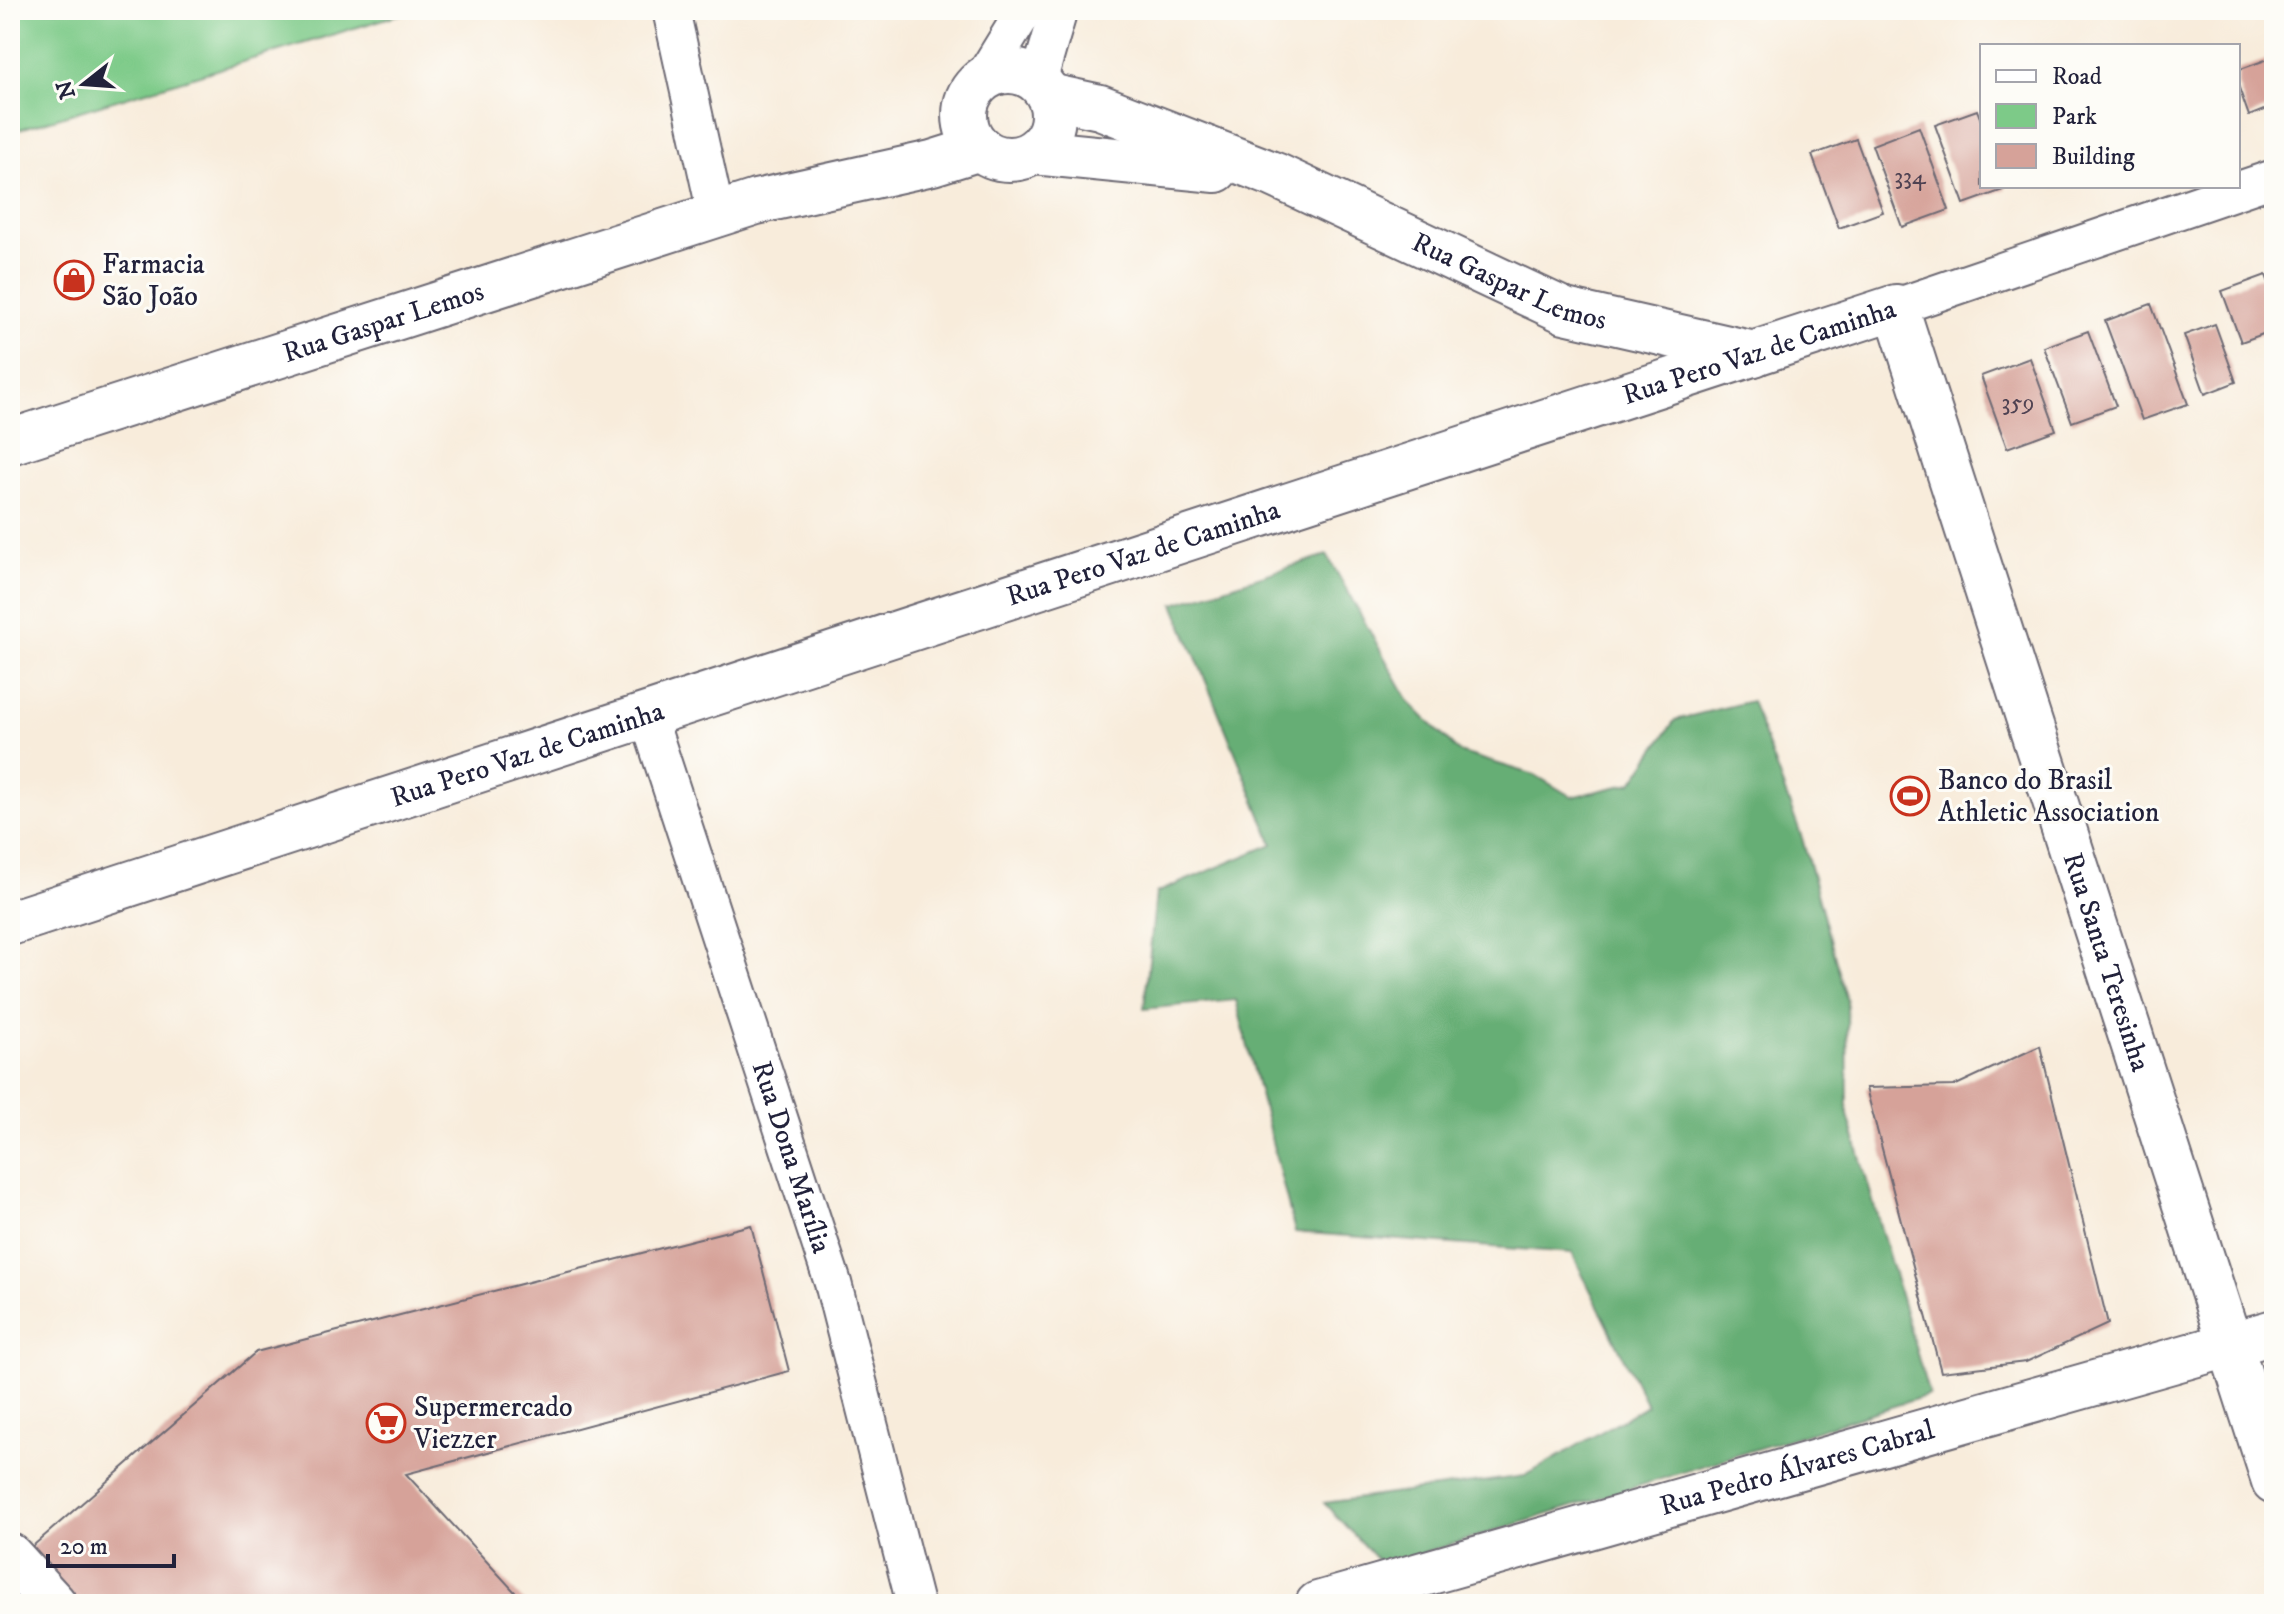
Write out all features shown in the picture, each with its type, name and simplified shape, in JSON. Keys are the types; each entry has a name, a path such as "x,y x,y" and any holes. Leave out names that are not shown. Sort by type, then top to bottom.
{"street":[{"path":"671,10 736,208"},
{"path":"982,80 996,73 1011,71 1026,74 1044,89 1053,108 1050,133 1034,152 1021,158 992,156 972,134 967,105 973,91 1025,10"},
{"path":"1044,89 1059,10"},
{"name":"Rua Gaspar Lemos","path":"1044,89 1100,107 1275,175 1565,311 1754,354"},
{"name":"Rua Gaspar Lemos","path":"10,442 972,134"},
{"name":"Rua Gaspar Lemos","path":"1034,152 1275,175"},
{"name":"Rua Pero Vaz de Caminha","path":"10,923 1754,354 2274,178"},
{"name":"Rua Santa Teresinha","path":"1896,307 2274,1481"},
{"name":"Rua Dona Marília","path":"647,714 833,1283 915,1604"},
{"name":"Rua Pedro Álvares Cabral","path":"1318,1604 2274,1332"},
{"path":"10,1556 54,1604"}],"green space":[{"path":"10,10 414,10 11,132"},
{"path":"1327,555 1410,703 1459,752 1535,775 1572,797 1632,783 1675,720 1751,701 1802,838 1847,1001 1848,1115 1929,1395 1383,1566 1324,1503 1525,1476 1647,1405 1572,1253 1295,1232 1236,1000 1144,1009 1156,893 1273,844 1174,604"}],"building":[{"path":"2274,57 2274,106 2249,116 2240,91 2240,69"},
{"path":"1977,110 1980,118 1980,188 2006,189 1964,204 1935,125"},
{"path":"1919,127 1949,210 1902,227 1872,145"},
{"path":"1856,139 1883,212 1839,228 1812,155"},
{"path":"2266,275 2274,297 2274,330 2241,342 2222,291"},
{"path":"2151,304 2188,404 2142,420 2105,321"},
{"path":"2215,324 2236,382 2205,394 2184,335"},
{"path":"2088,331 2116,406 2072,422 2044,347"},
{"path":"2030,358 2056,430 2007,448 1981,376"},
{"path":"2040,1046 2108,1324 2026,1362 1941,1372 1866,1088 1954,1086"},
{"name":"Supermercado Viezzer","path":"751,1225 789,1371 406,1474 526,1604 78,1604 27,1551 256,1352"}],"place":[{"name":"Farmacia São João","path":"74,280"},
{"name":"Banco do Brasil Athletic Association","path":"1910,796"},
{"name":"Supermercado Viezzer","path":"386,1423"}]}
